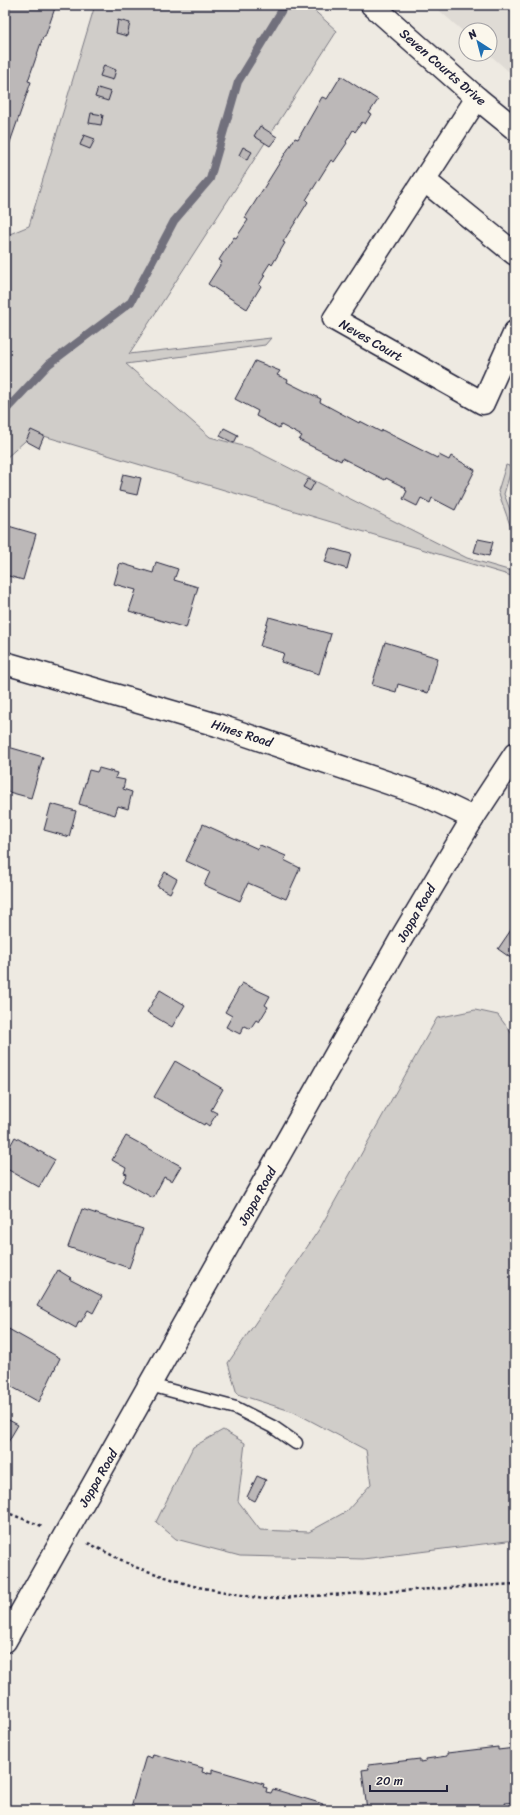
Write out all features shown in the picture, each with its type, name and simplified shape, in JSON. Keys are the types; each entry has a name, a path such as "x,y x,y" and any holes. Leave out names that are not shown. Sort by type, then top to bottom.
{"street":[{"name":"Seven Courts Drive","path":"372,5 477,98 515,129"},
{"name":"Neves Court","path":"477,98 334,319 483,403 515,332"},
{"path":"424,180 515,254"},
{"name":"Hines Road","path":"5,663 217,725 426,796 473,818"},
{"name":"Joppa Road","path":"5,1641 402,937 473,818 515,754"}],"lane":[{"path":"150,1385 236,1408 273,1427 296,1443"}],"path":[{"path":"83,1540 135,1567 193,1586 264,1599 515,1584"}],"shaded area":[{"path":"95,5 308,5 337,31 129,354 271,338 265,345 126,364 210,437 250,448 467,558 515,572 515,577 34,433 5,459 5,236 29,226"},
{"path":"433,5 515,5 515,77 498,62 498,22 458,22 458,27"},
{"path":"506,465 512,467 504,494 515,523 515,539 498,491"},
{"path":"475,1010 498,1015 515,1038 515,1540 363,1559 240,1556 176,1539 156,1522 193,1447 223,1430 245,1443 238,1501 260,1530 309,1532 347,1511 371,1484 366,1450 294,1412 237,1394 228,1363 320,1228 437,1018"}],"building":[{"path":"10,5 56,5 28,81 31,82 7,151 5,151 5,21"},
{"path":"118,20 130,23 127,36 116,33"},
{"path":"104,65 116,70 113,80 100,76"},
{"path":"341,76 378,100 369,113 371,114 365,124 362,122 355,132 353,130 346,142 347,143 334,162 331,160 306,200 308,202 283,242 285,243 272,265 270,263 263,274 265,275 259,285 261,286 247,309 208,284 222,262 219,260 234,237 236,238 248,220 245,218 295,138 298,139 322,97 327,99"},
{"path":"98,88 111,92 108,101 95,97"},
{"path":"91,113 103,115 101,125 89,123"},
{"path":"260,126 277,137 270,146 254,136"},
{"path":"84,135 95,139 90,149 80,145"},
{"path":"243,147 252,152 247,160 239,155"},
{"path":"255,361 280,371 277,375 288,380 287,382 321,399 320,402 359,423 360,421 381,432 382,430 437,458 439,455 449,460 451,456 475,470 455,510 432,498 430,503 421,498 417,506 403,499 407,491 405,490 406,488 386,478 385,480 342,458 341,461 299,440 302,436 281,425 279,428 256,416 258,411 235,399"},
{"path":"224,428 238,435 234,443 220,436"},
{"path":"31,430 44,436 39,448 26,441"},
{"path":"123,474 141,478 137,495 119,491"},
{"path":"308,479 315,482 310,491 303,487"},
{"path":"5,525 36,534 23,580 5,575"},
{"path":"478,539 493,542 489,556 474,552"},
{"path":"330,548 351,554 347,569 325,562"},
{"path":"156,562 178,569 174,580 198,587 186,628 129,611 136,590 114,584 120,563 153,573"},
{"path":"269,617 331,634 319,674 281,662 284,653 260,646"},
{"path":"385,642 438,658 428,693 398,684 396,692 372,685"},
{"path":"5,746 43,757 31,798 5,791"},
{"path":"99,768 117,773 115,778 125,780 123,789 132,792 128,809 118,806 115,815 79,804 89,770 97,772"},
{"path":"51,804 76,811 69,837 44,830"},
{"path":"203,824 258,849 260,845 286,856 284,860 300,868 286,899 248,883 240,901 204,885 210,872 186,861"},
{"path":"165,872 177,879 170,893 157,886"},
{"path":"515,924 515,961 498,949"},
{"path":"242,983 270,996 265,1005 268,1007 259,1022 256,1020 250,1029 244,1026 240,1034 226,1027 232,1016 225,1012"},
{"path":"160,990 185,1005 172,1027 147,1012"},
{"path":"175,1061 223,1089 211,1110 217,1113 209,1126 205,1123 204,1125 154,1097"},
{"path":"126,1136 181,1166 172,1181 164,1177 153,1198 123,1181 127,1174 124,1173 126,1168 112,1160"},
{"path":"15,1137 55,1160 39,1187 5,1168 5,1155"},
{"path":"82,1209 143,1229 129,1268 68,1247"},
{"path":"58,1270 71,1278 69,1279 102,1296 93,1313 88,1310 81,1322 79,1321 76,1328 37,1306"},
{"path":"5,1327 60,1358 39,1402 5,1383"},
{"path":"5,1418 18,1425 5,1447"},
{"path":"257,1476 266,1480 255,1501 247,1497"},
{"path":"498,1747 498,1750 515,1748 515,1802 505,1803 506,1806 474,1810 367,1810 362,1770 369,1769 368,1765 420,1759 420,1762 426,1761 426,1759 447,1756 447,1753"},
{"path":"153,1754 203,1768 202,1772 208,1774 208,1772 212,1773 212,1769 264,1784 263,1787 267,1788 266,1792 271,1793 273,1789 323,1804 322,1807 327,1810 140,1810 131,1807 146,1756 152,1758"}],"waterway":[{"path":"5,411 49,364 131,302 174,221 210,179 238,82 285,5"}]}
